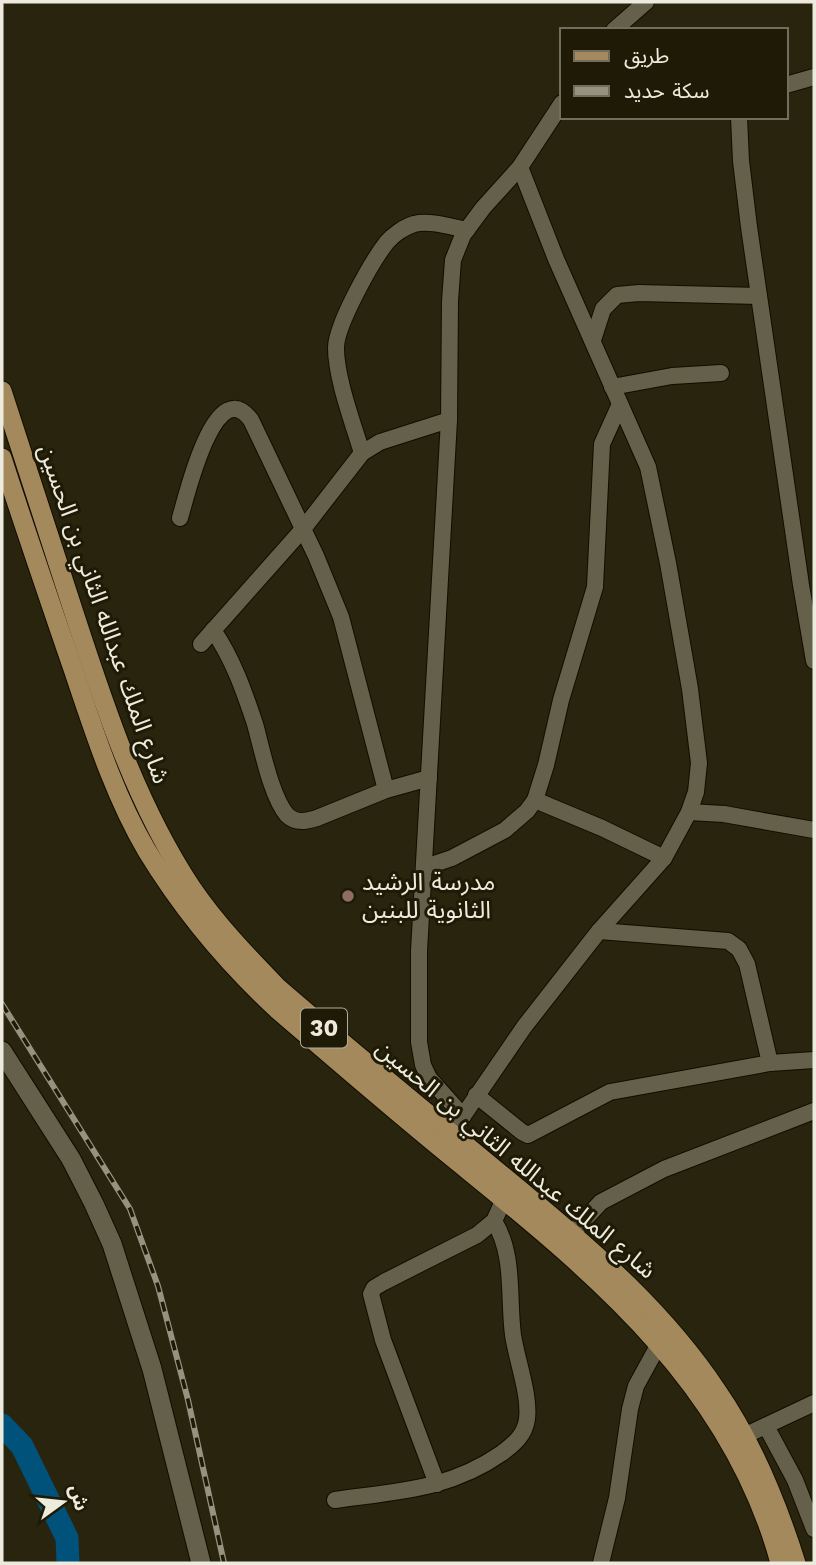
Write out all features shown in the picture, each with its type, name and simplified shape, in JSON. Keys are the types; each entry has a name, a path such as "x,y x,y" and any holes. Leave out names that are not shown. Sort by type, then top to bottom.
{"main road":[{"name":"شارع الملك عبدالله الثاني بن الحسين","path":"2,391 114,785 135,828 168,883 209,938 250,985 600,1282 659,1344 700,1395 735,1452 763,1513 780,1563"},
{"name":"شارع الملك عبدالله الثاني بن الحسين","path":"2,458 82,669 151,816 192,888 242,951 278,988 572,1233 631,1287 670,1328 719,1393 744,1436 775,1501 796,1563"}],"street":[{"path":"616,28 646,2"},
{"path":"788,84 814,77"},
{"path":"463,1116 429,1078 421,1056 419,951 449,420 453,260 467,230 520,167 560,106"},
{"path":"739,119 741,161 759,296 807,583 814,661"},
{"path":"455,1135 476,1095 524,1027 599,931 664,858 689,812 696,792 699,763 690,689 656,497 639,442 556,258 520,167"},
{"path":"362,453 339,370 337,335 360,287 387,243 398,232 413,224 430,223 467,230"},
{"path":"593,340 603,309 617,295 639,293 759,296"},
{"path":"612,387 672,376 721,373"},
{"path":"425,867 452,858 505,830 527,811 534,800 595,587 602,444 620,404"},
{"path":"180,518 198,457 212,427 220,416 236,408 244,411 251,420 303,529 341,617 386,790"},
{"path":"201,644 303,529 362,453 380,442 449,420"},
{"path":"213,631 233,662 270,779 286,814 295,821 306,821 386,790 429,778"},
{"path":"534,800 602,828 664,858"},
{"path":"689,812 724,814 814,830"},
{"path":"599,931 728,941 739,949 747,964 770,1063"},
{"path":"2,1051 71,1160 112,1244 152,1369 201,1563"},
{"path":"476,1095 528,1135 610,1091 770,1063 814,1060"},
{"path":"572,1233 601,1202 664,1168 814,1111"},
{"path":"438,1484 383,1340 371,1294 374,1288 384,1282 477,1235 494,1221 504,1199"},
{"path":"335,1500 438,1484 476,1470 509,1448 524,1430 527,1418 513,1333 509,1263 501,1232 494,1221"},
{"path":"601,1563 617,1498 630,1409 636,1387 659,1344"},
{"path":"744,1436 814,1403"},
{"path":"766,1426 795,1480 814,1529"}],"waterway":[{"path":"2,1425 22,1446 67,1538 68,1563"}],"railway":[{"path":"2,1004 130,1209 158,1286 188,1400 224,1563"}],"place":[{"name":"مدرسة الرشيد الثانوية للبنين","path":"348,896"}]}
